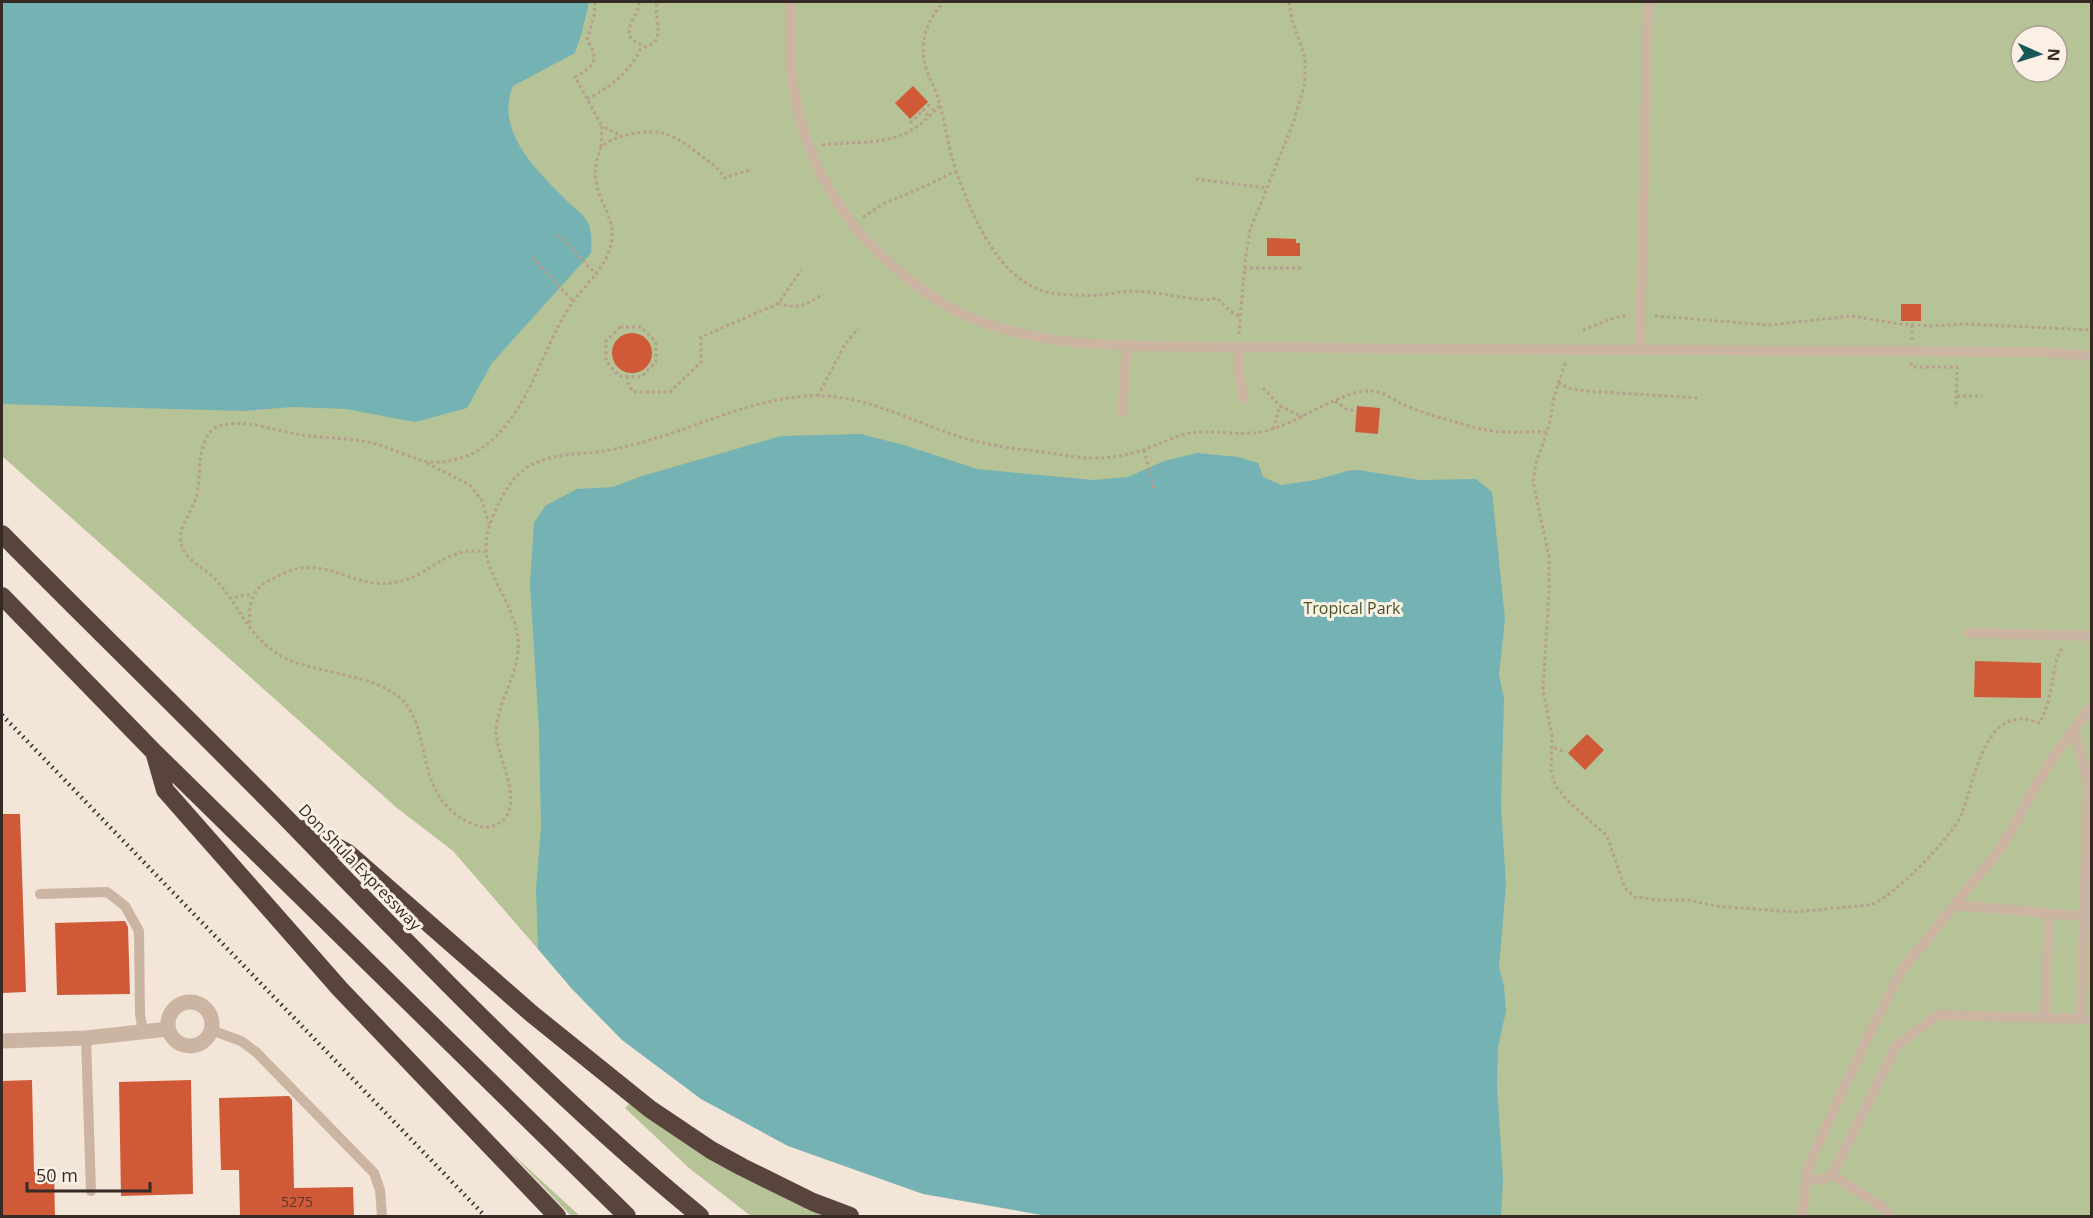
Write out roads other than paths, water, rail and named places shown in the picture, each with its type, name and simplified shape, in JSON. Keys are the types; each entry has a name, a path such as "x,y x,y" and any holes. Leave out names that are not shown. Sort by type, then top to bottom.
{"highway":[{"name":"Don Shula Expressway","path":"2,534 288,821 435,973 630,1157 700,1216"},
{"path":"2,596 155,753 627,1216"},
{"path":"155,753 165,790 340,989 557,1216"},
{"path":"288,821 348,853 532,1014 650,1109 711,1150 742,1167 803,1197 850,1216"}],"street":[{"path":"187,1002 194,1002 201,1005 210,1016 211,1030 202,1042 189,1046 176,1041 168,1029 170,1014 174,1008 187,1002"},
{"path":"2,1041 86,1038 168,1029"}],"lane":[{"path":"790,2 791,68 801,119 813,155 829,190 858,232 884,258 940,302 974,320 1060,339 1126,345 2043,352 2091,356"},
{"path":"1640,350 1648,2"},
{"path":"1122,412 1126,345"},
{"path":"1239,347 1239,372 1244,399"},
{"path":"1970,633 2091,636"},
{"path":"1802,1216 1808,1166 1901,970 2003,845 2050,761 2090,712"},
{"path":"1806,1179 1820,1180 1833,1175 1896,1047 1938,1016 2086,1019 2088,783 2074,730"},
{"path":"40,894 107,892 125,906 139,931 140,1014 143,1032"},
{"path":"1954,905 2088,917"},
{"path":"2045,1018 2049,914"},
{"path":"211,1030 241,1041 256,1052 374,1173 380,1190 382,1216"},
{"path":"86,1038 91,1191"},
{"path":"1833,1175 1884,1208 1891,1216"}],"water":[{"path":"2,2 589,2 575,53 513,86 509,103 509,119 514,135 532,164 587,221 591,236 591,253 492,363 467,408 415,422 346,409 293,407 243,411 2,404"},
{"path":"861,434 977,469 1093,480 1128,477 1164,461 1197,453 1238,457 1258,463 1263,477 1281,485 1358,470 1420,480 1476,479 1492,492 1505,619 1499,675 1504,698 1501,806 1506,885 1499,967 1504,986 1506,1011 1498,1047 1497,1085 1503,1179 1501,1216 1047,1216 923,1194 788,1146 701,1099 622,1040 572,989 538,949 536,889 541,827 539,731 530,584 534,523 545,506 577,489 613,487 642,476 781,436"}],"railway":[{"path":"2,715 485,1216"}],"park label":[{"name":"Tropical Park","path":"1352,608"}]}
